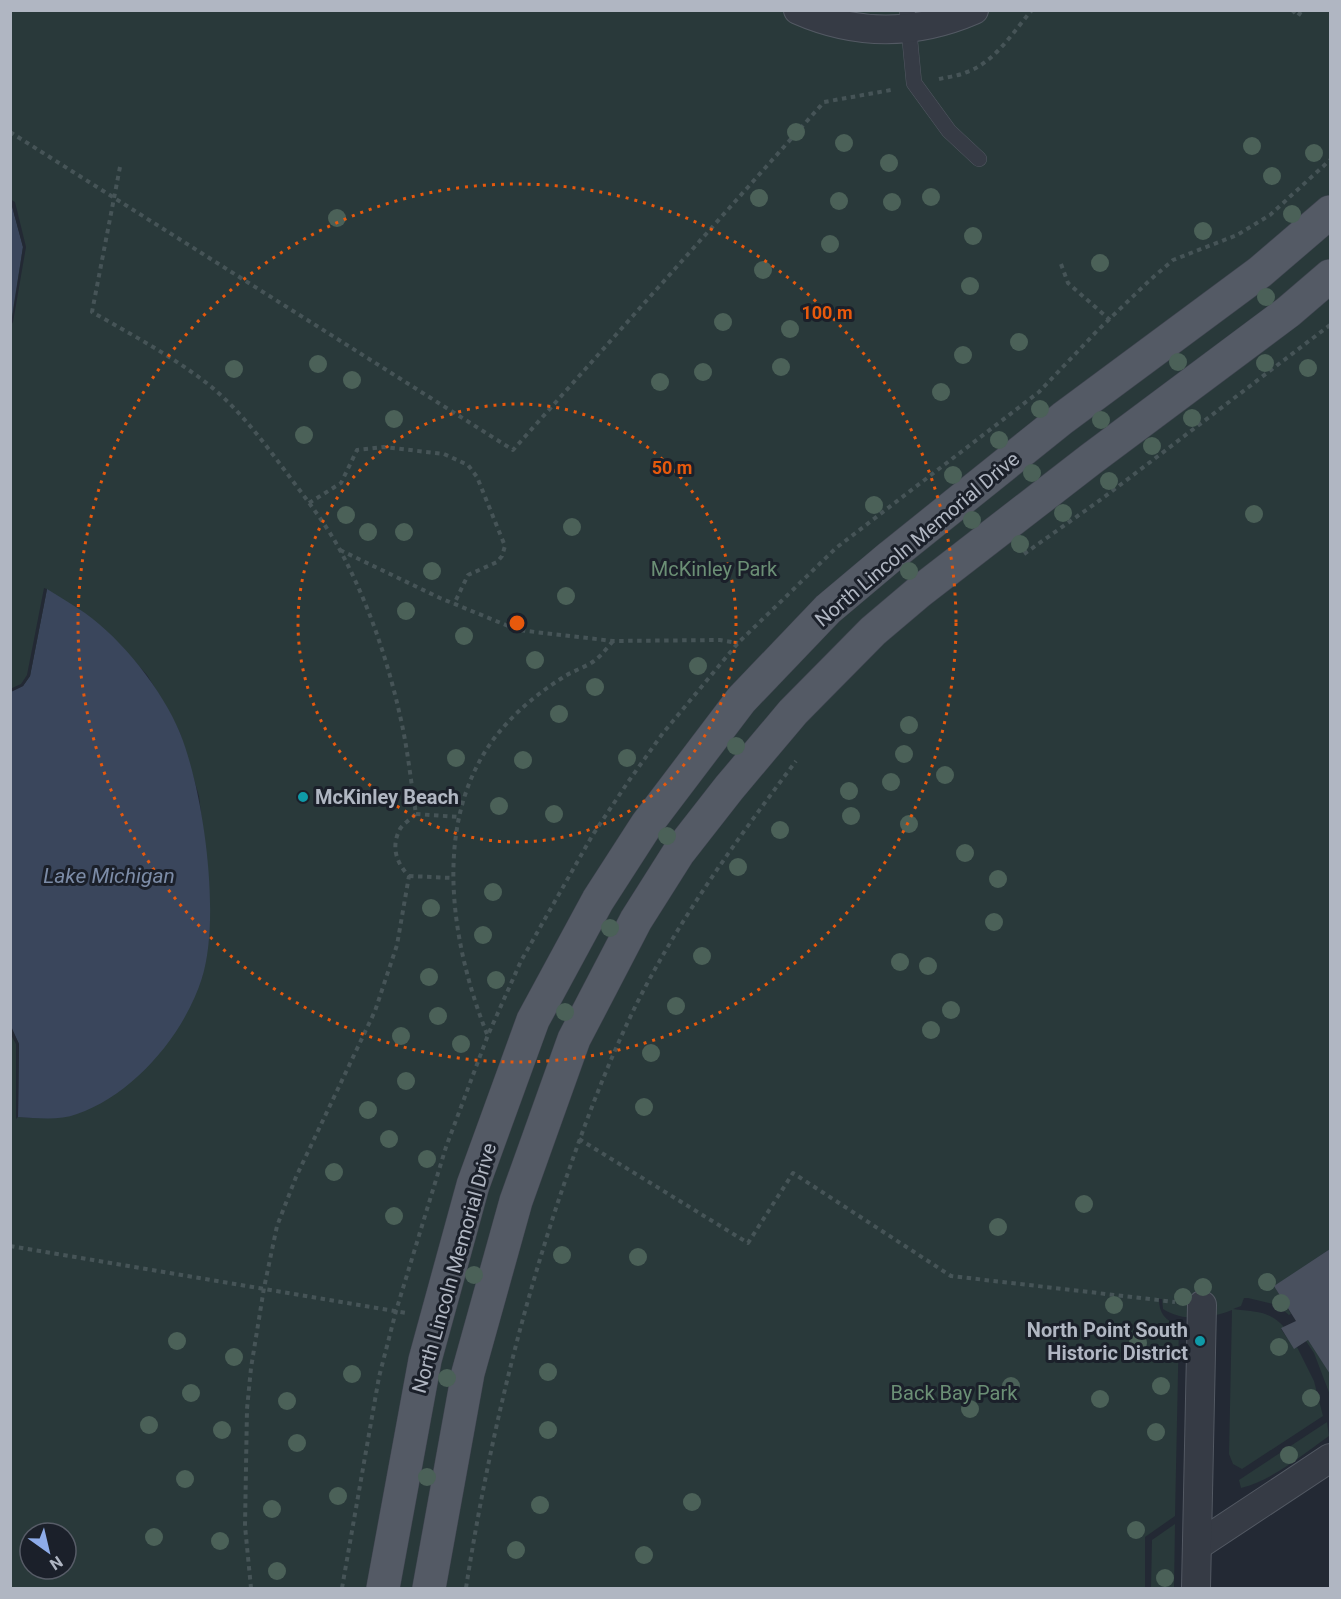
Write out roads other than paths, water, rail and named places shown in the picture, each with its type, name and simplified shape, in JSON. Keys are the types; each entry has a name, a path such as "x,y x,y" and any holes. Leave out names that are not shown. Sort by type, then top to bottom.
{"main road":[{"name":"North Lincoln Memorial Drive","path":"383,1588 424,1360 473,1185 533,1020 598,900 647,824 741,700 828,609 1063,418 1260,273 1330,212"},
{"name":"North Lincoln Memorial Drive","path":"429,1588 468,1373 516,1201 574,1038 636,920 679,852 793,712 873,631 928,585 1091,459 1288,312 1330,276"}],"street":[{"path":"798,10 850,28 880,30 909,19 953,19 974,10"},
{"path":"1196,1588 1202,1305"},
{"path":"1197,1546 1330,1458"}],"lane":[{"path":"909,19 914,83 949,131 979,159"}],"water":[{"path":"11,202 23,247 11,322"},
{"name":"Lake Michigan","path":"47,589 85,613 127,651 152,683 173,717 189,758 196,788 203,821 210,889 210,922 202,978 183,1021 154,1060 118,1093 98,1105 63,1118 18,1117 19,1044 10,1026 10,692 23,686 30,676"}],"place":[{"name":"McKinley Beach","path":"303,797"},
{"name":"North Point South Historic District","path":"1200,1341"}],"park label":[{"name":"McKinley Park","path":"714,569"},
{"name":"Back Bay Park","path":"954,1393"}]}
